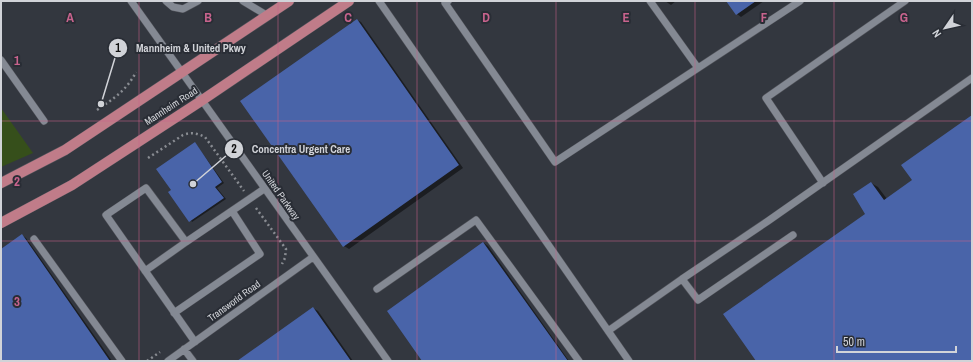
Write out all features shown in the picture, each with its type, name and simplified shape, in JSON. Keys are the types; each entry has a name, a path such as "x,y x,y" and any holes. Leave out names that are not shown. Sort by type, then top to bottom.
{"main road":[{"name":"Mannheim Road","path":"1,183 65,150 289,1"},
{"name":"Mannheim Road","path":"1,223 72,185 202,101 349,1"}],"street":[{"name":"United Parkway","path":"131,1 388,361"},
{"path":"166,1 173,7 182,9 198,1"},
{"path":"243,1 268,16"},
{"path":"379,1 629,361"},
{"path":"448,1 445,3 555,162 800,1"},
{"path":"650,1 698,68"},
{"path":"823,183 766,98 905,1"},
{"path":"1,60 44,121"},
{"path":"608,331 972,78"},
{"path":"186,242 146,188 106,215 195,342"},
{"path":"145,271 264,189"},
{"path":"174,313 260,254 232,210"},
{"path":"377,289 476,220 579,361"},
{"path":"682,279 698,300 793,236"},
{"path":"34,239 122,361"},
{"name":"Transworld Road","path":"168,361 313,257"},
{"path":"184,349 193,361"}],"path":[{"path":"97,110 122,92 130,84 136,72"},
{"path":"148,158 188,133 205,137 286,249 285,258 280,267"},
{"path":"147,361 165,349"}],"green space":[{"path":"1,108 33,153 1,167"}],"building":[{"path":"726,1 756,1 736,15"},
{"path":"357,19 459,165 343,247 240,101"},
{"path":"972,115 972,361 756,361 723,314 865,214 853,194 871,182 884,200 912,180 901,165"},
{"path":"195,142 222,182 215,187 224,198 189,222 168,192 171,190 156,169"},
{"path":"22,234 110,361 1,361 1,249"},
{"path":"483,242 568,361 422,361 387,311"},
{"path":"313,307 351,361 237,361"}],"place":[{"name":"Mannheim & United Pkwy","path":"101,104"},
{"name":"Concentra Urgent Care","path":"193,184"}]}
